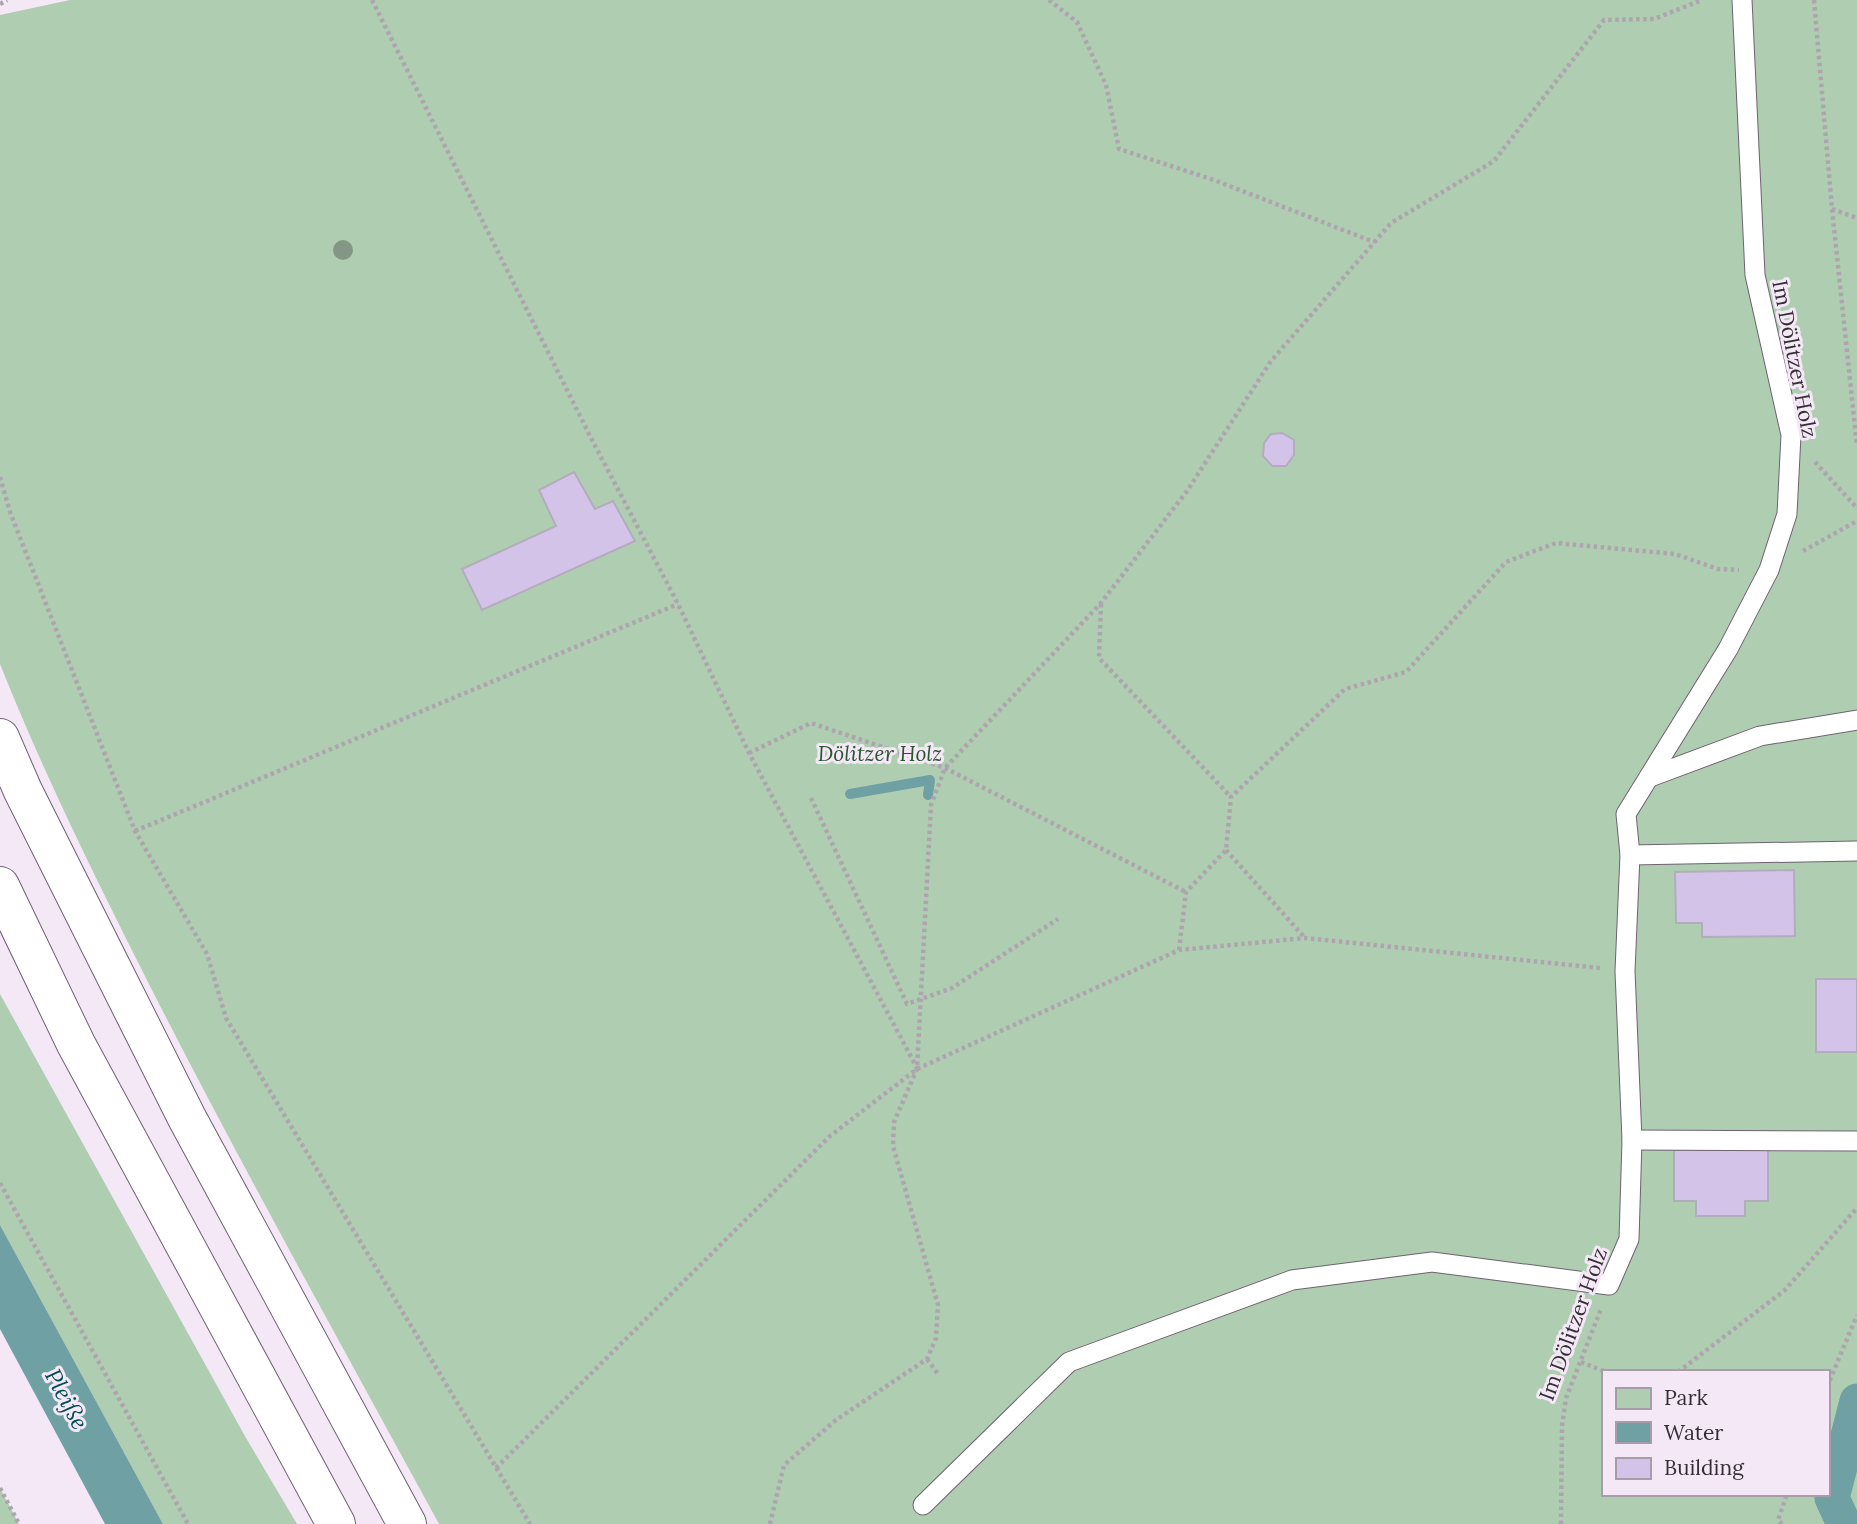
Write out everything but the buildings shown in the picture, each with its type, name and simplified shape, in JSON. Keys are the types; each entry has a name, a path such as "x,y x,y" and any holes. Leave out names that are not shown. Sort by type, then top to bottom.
{"highway":[{"path":"0,738 57,862 187,1118 407,1524"},
{"path":"0,886 35,961 140,1165 336,1524"},
{"path":"0,915 35,961"}],"lane":[{"name":"Im Dölitzer Holz","path":"1609,1285 1629,1239 1632,1140 1625,971 1630,855 1626,814 1728,649 1769,570 1787,514 1791,435 1755,275 1742,0"},
{"path":"1650,777 1760,736 1857,720"},
{"path":"1630,855 1857,851"},
{"path":"1632,1140 1857,1141"},
{"path":"923,1505 1069,1362 1292,1280 1432,1262 1609,1285"}],"path":[{"path":"0,4 7,0"},
{"path":"372,0 590,436 678,604 749,753 918,1069"},
{"path":"1049,0 1077,22 1106,85 1119,149 1214,180 1374,242"},
{"path":"770,1524 784,1465 836,1420 927,1359 936,1338 938,1305 893,1146 894,1122 918,1069 931,805 945,768 1101,603 1187,491 1271,361 1391,223 1494,161 1604,20 1654,19 1702,0"},
{"path":"1814,0 1832,209 1857,446"},
{"path":"1832,209 1857,218"},
{"path":"1791,435 1857,508"},
{"path":"0,477 10,512 135,831 207,954 226,1018 530,1524"},
{"path":"1179,950 1186,892 1226,850 1231,797 1345,689 1406,672 1506,562 1556,543 1675,554 1718,569 1769,570 1857,521"},
{"path":"1101,603 1099,658 1231,797"},
{"path":"135,831 678,604"},
{"path":"749,753 811,723 945,768 1186,892"},
{"path":"811,798 907,1004 952,988 1058,919"},
{"path":"1226,850 1305,938"},
{"path":"496,1468 830,1136 918,1069 1179,950 1305,938 1625,971"},
{"path":"0,1183 188,1524"},
{"path":"1681,1370 1785,1290 1857,1208"},
{"name":"Im Dölitzer Holz","path":"1562,1524 1562,1426 1566,1398 1609,1285"},
{"path":"1829,1382 1857,1315"},
{"path":"927,1359 938,1374"},
{"path":"1581,1362 1602,1370"},
{"path":"0,1488 19,1524"},
{"path":"1782,1524 1778,1520 1786,1496"}],"green space":[{"name":"Dölitzer Holz","path":"70,0 1857,0 1857,1524 439,1524 188,1061 54,789 0,664 0,15"},
{"path":"0,994 246,1438 297,1524 163,1524 0,1225"},
{"path":"0,1488 19,1524 0,1524"}],"water":[{"name":"Pleiße","path":"0,1225 163,1524 105,1524 0,1329"}],"waterway":[{"path":"850,794 930,780 928,795"},
{"path":"1844,1524 1832,1498 1857,1401"}]}
